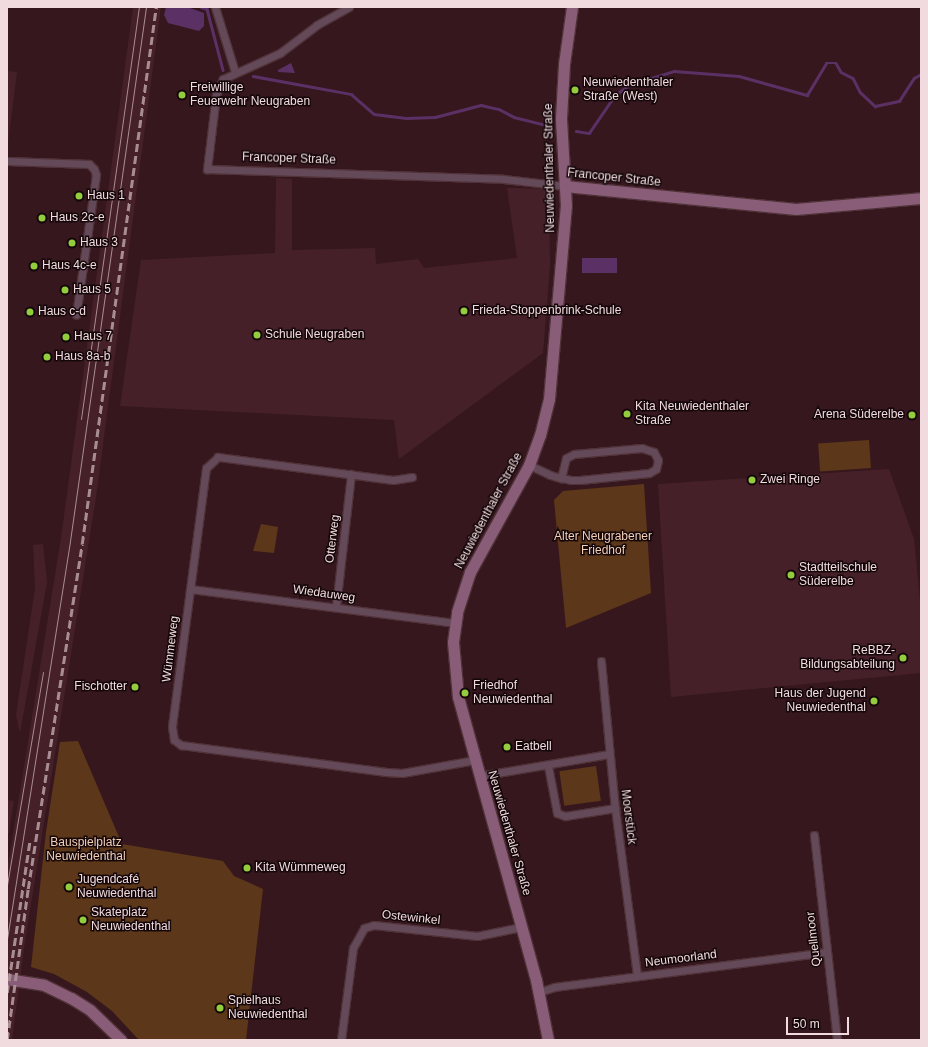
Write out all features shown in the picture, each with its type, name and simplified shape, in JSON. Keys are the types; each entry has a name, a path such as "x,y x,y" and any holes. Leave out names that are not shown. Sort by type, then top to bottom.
{"street":[{"path":"216,7 235,72 276,55 317,25 349,7"},
{"name":"Neuwiedenthaler Straße","path":"548,1040 539,992 479,776 454,675 455,623 460,600 476,559 529,465 540,435 549,399 564,242 565,186 562,89 572,7"},
{"name":"Francoper Straße","path":"235,72 223,79 216,91 207,169 503,179 796,209 921,198"},
{"path":"7,161 83,163 93,166 96,175 76,314"},
{"path":"529,465 561,478 580,480 648,473 656,469 658,460 654,452 642,448 574,454 566,458 561,478"},
{"name":"Wümmeweg","path":"412,477 393,480 218,457 206,468 172,727 174,740 181,745 402,773 475,760"},
{"name":"Otterweg","path":"336,606 351,474"},
{"name":"Wiedauweg","path":"190,589 336,606 455,623"},
{"name":"Moorstück","path":"600,661 615,808 637,976"},
{"path":"479,776 548,766 610,754"},
{"path":"548,766 557,813 565,816 615,808"},
{"name":"Quellmoor","path":"814,835 837,1040"},
{"name":"Ostewinkel","path":"341,1040 353,948 364,928 374,925 477,936 522,927"},
{"name":"Neumoorland","path":"539,992 637,976 827,952"},
{"path":"7,979 34,983 64,994 90,1010 121,1040"}],"shaded area":[{"path":"133,7 161,7 96,497 24,948 12,1040 7,1040 7,871 61,538"},
{"path":"166,7 187,7 204,13 204,26 199,31 168,23 164,15"},
{"path":"291,63 295,73 278,72 278,70"},
{"path":"7,71 17,72 8,143 7,142"},
{"name":"Schule Neugraben","path":"276,178 292,179 292,250 375,248 376,264 418,259 424,268 517,258 507,188 549,189 550,266 543,353 399,459 394,420 120,406 141,260 275,253"},
{"path":"582,258 617,258 617,273 582,273"},
{"name":"Stadtteilschule Süderelbe","path":"889,469 914,539 921,611 921,673 671,697 658,484"},
{"path":"43,544 47,582 20,733 16,715 35,588 33,545"},
{"path":"7,800 14,801 9,833 7,833"}],"green space":[{"path":"869,440 871,468 820,471 818,444"},
{"name":"Alter Neugrabener Friedhof","path":"644,484 651,593 566,628 554,500 563,491"},
{"path":"261,524 278,527 274,553 253,551"},
{"name":"Bauspielplatz Neuwiedenthal","path":"78,741 122,844 223,861 234,876 263,889 246,1040 139,1040 112,1011 87,992 54,974 31,967 46,832 60,742"},
{"path":"596,766 601,801 564,806 559,771"}],"waterway":[{"path":"201,7 207,9 223,70"},
{"path":"576,131 589,133 615,95 631,84 674,71 739,76 807,95 826,63 836,63 841,72 853,78 860,92 875,106 899,101 914,78 921,74"},
{"path":"253,76 351,94 374,114 406,118 435,117 481,105 499,109 514,117 547,125"}],"tram line":[{"path":"81,419 139,7"},
{"path":"7,939 70,541 146,7"},
{"path":"7,885 43,672"}],"railway":[{"path":"7,1040 28,889 82,544 156,7"},
{"path":"7,993 30,840"}],"place":[{"name":"Neuwiedenthaler Straße (West)","path":"575,90"},
{"name":"Freiwillige Feuerwehr Neugraben","path":"182,95"},
{"name":"Haus 1","path":"79,196"},
{"name":"Haus 2c-e","path":"42,218"},
{"name":"Haus 3","path":"72,243"},
{"name":"Haus 4c-e","path":"34,266"},
{"name":"Haus 5","path":"65,290"},
{"name":"Frieda-Stoppenbrink-Schule","path":"464,311"},
{"name":"Haus c-d","path":"30,312"},
{"name":"Schule Neugraben","path":"257,335"},
{"name":"Haus 7","path":"66,337"},
{"name":"Haus 8a-b","path":"47,357"},
{"name":"Kita Neuwiedenthaler Straße","path":"627,414"},
{"name":"Arena Süderelbe","path":"912,415"},
{"name":"Zwei Ringe","path":"752,480"},
{"name":"Stadtteilschule Süderelbe","path":"791,575"},
{"name":"ReBBZ- Bildungsabteilung","path":"903,658"},
{"name":"Fischotter","path":"135,687"},
{"name":"Friedhof Neuwiedenthal","path":"465,693"},
{"name":"Haus der Jugend Neuwiedenthal","path":"874,701"},
{"name":"Eatbell","path":"507,747"},
{"name":"Kita Wümmeweg","path":"247,868"},
{"name":"Jugendcafé Neuwiedenthal","path":"69,887"},
{"name":"Skateplatz Neuwiedenthal","path":"83,920"},
{"name":"Spielhaus Neuwiedenthal","path":"220,1008"}]}
